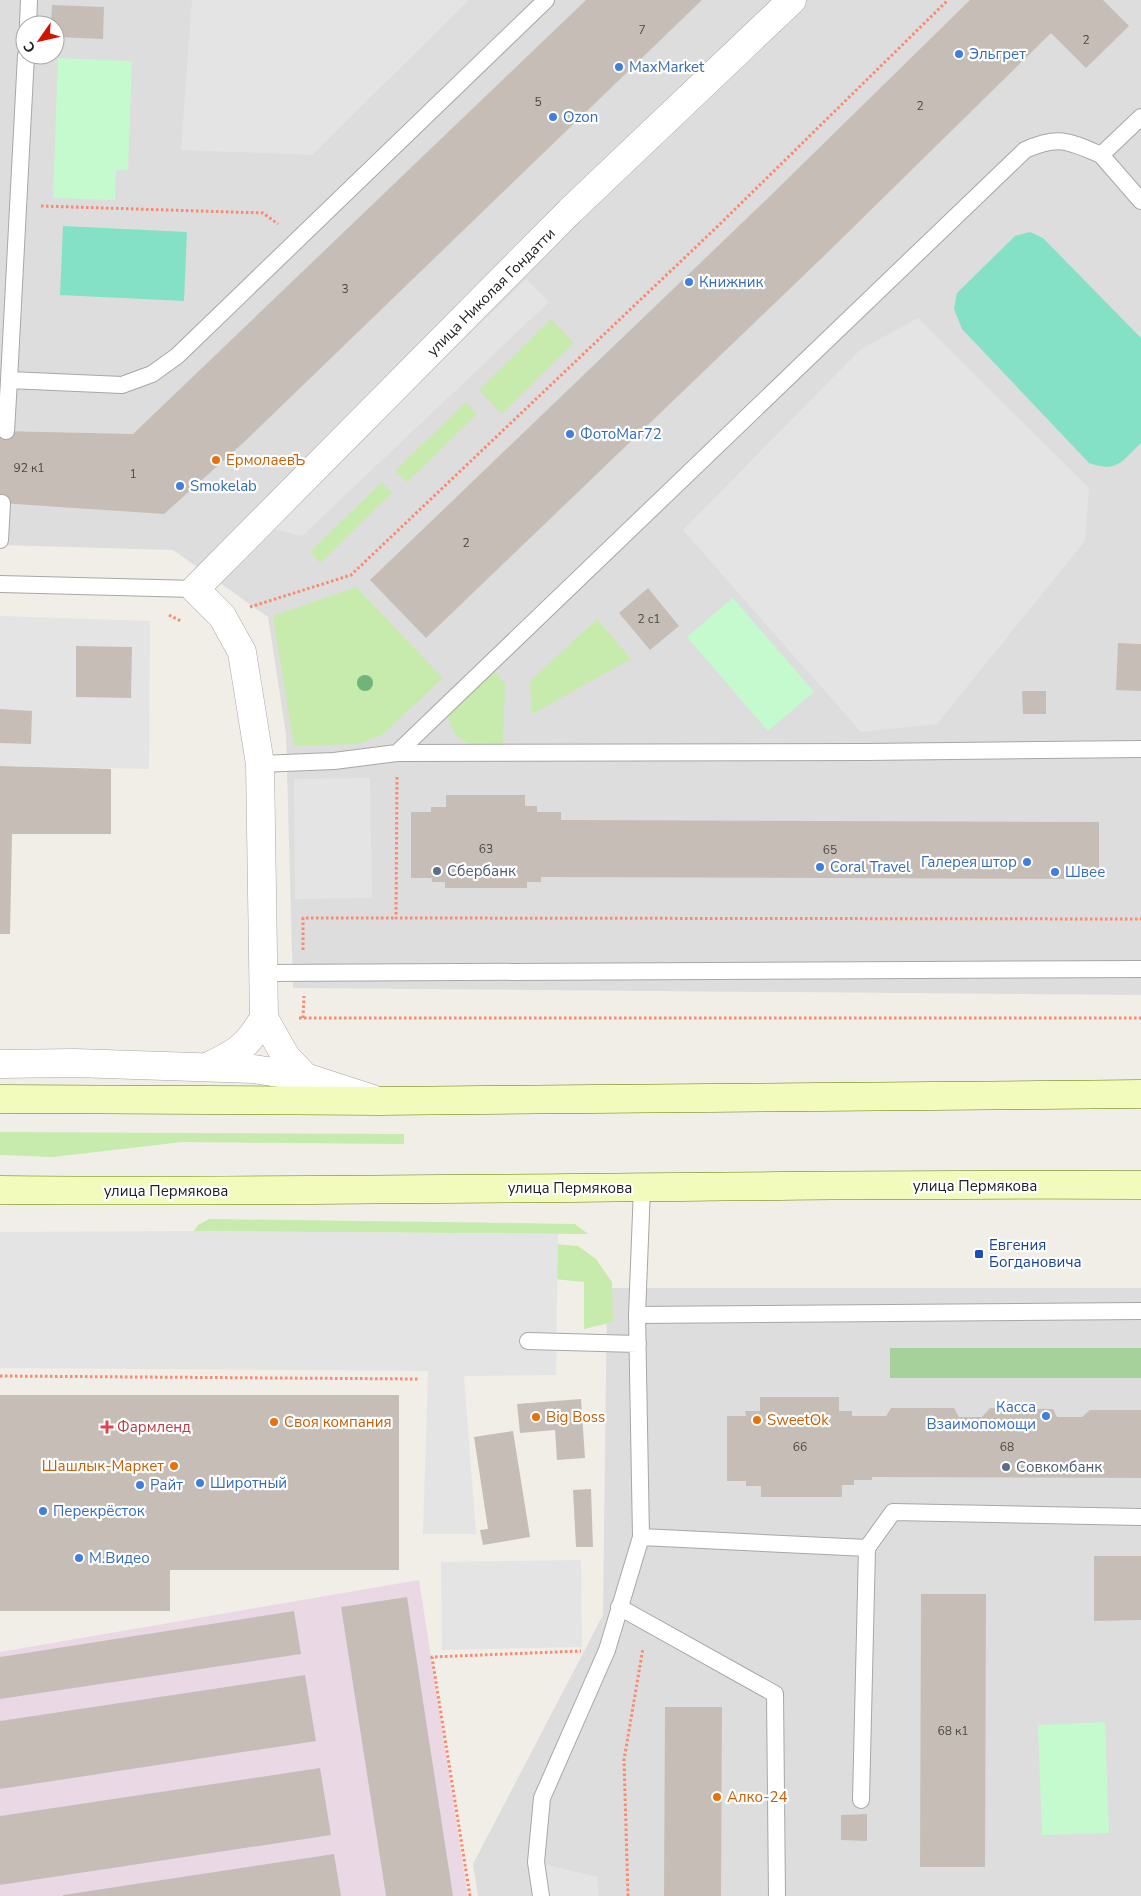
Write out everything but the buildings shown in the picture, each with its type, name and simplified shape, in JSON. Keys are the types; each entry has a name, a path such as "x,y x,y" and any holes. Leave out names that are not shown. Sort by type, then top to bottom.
{"main road":[{"path":"0,1099 379,1101 1138,1095"},
{"name":"улица Пермякова","path":"0,1190 168,1191 1136,1183"}],"street":[{"name":"улица Николая Гондатти","path":"195,589 570,211 792,0"},
{"path":"195,589 222,616 242,652 260,764 264,1018 286,1057 305,1077"},
{"path":"206,1067 235,1054 251,1039 264,1018"},
{"path":"0,1064 75,1063 254,1069 305,1077 379,1101"}],"lane":[{"path":"28,15 29,0"},
{"path":"9,380 122,385 152,374 177,356 546,0"},
{"path":"6,431 25,65"},
{"path":"1101,155 1141,117"},
{"path":"397,753 1025,150 1046,141 1070,142 1101,155 1141,201"},
{"path":"0,540 2,503"},
{"path":"0,584 195,589"},
{"path":"260,764 334,761 397,753 866,752 1141,749"},
{"path":"263,973 1141,969"},
{"path":"541,1896 536,1862 542,1798 606,1650 641,1536 637,1315 642,1188"},
{"path":"637,1315 1141,1311"},
{"path":"528,1342 638,1344"},
{"path":"861,1800 867,1548 893,1512 1141,1517"},
{"path":"641,1536 867,1548"},
{"path":"619,1606 775,1694 777,1896"}],"path":[{"path":"222,616 351,574 705,238 948,0"},
{"path":"18,205 264,213 299,239"},
{"path":"163,614 173,615 187,625"},
{"path":"396,918 397,753"},
{"path":"303,1018 303,918 1141,918"},
{"path":"264,1018 1141,1018"},
{"path":"0,1376 418,1379"},
{"path":"628,1896 624,1760 648,1623"},
{"path":"470,1896 432,1657 606,1650"}],"shaded area":[{"path":"0,0 1141,0 1141,995 293,988 286,734 268,617 173,550 0,545"},
{"path":"192,0 469,0 312,155 181,150"},
{"path":"526,279 549,302 302,536 269,528"},
{"path":"918,318 1089,488 1085,541 937,724 861,732 683,530 860,350"},
{"path":"0,616 150,621 149,769 0,766"},
{"path":"370,778 372,898 295,899 294,779"},
{"path":"194,1231 558,1234 556,1375 464,1376 476,1534 423,1534 428,1371 0,1368 0,1232"},
{"path":"607,1288 1141,1288 1141,1896 478,1896 473,1864 603,1615"},
{"path":"581,1560 582,1647 442,1650 441,1562"},
{"path":"419,1580 468,1896 0,1896 0,1652"},
{"path":"536,1862 597,1877 599,1896 541,1896"}],"green space":[{"path":"65,58 132,61 128,170 116,170 115,200 53,198 58,65 65,65"},
{"path":"63,226 187,232 184,301 60,295"},
{"path":"1030,232 1043,238 1141,338 1141,443 1118,464 1106,467 1089,463 962,329 954,309 957,293 1015,236"},
{"path":"551,319 574,343 502,414 479,390"},
{"path":"466,402 477,414 407,482 395,471"},
{"path":"382,482 392,493 320,563 310,552"},
{"path":"356,587 443,678 383,734 359,744 294,746 273,616"},
{"path":"733,598 814,692 768,731 687,637"},
{"path":"597,619 631,659 532,714 530,681"},
{"path":"480,672 497,674 505,684 503,745 472,744 464,741 452,730 447,707"},
{"path":"0,1132 404,1134 404,1144 182,1142 53,1157 0,1155"},
{"path":"209,1219 575,1224 588,1234 194,1231 198,1225"},
{"path":"554,1244 578,1246 596,1259 612,1282 613,1322 584,1329 584,1282 554,1279"},
{"path":"890,1348 1141,1348 1141,1378 890,1378"},
{"path":"1105,1722 1109,1833 1042,1835 1038,1725"}],"place":[{"name":"Эльгрет","path":"959,54"},
{"name":"MaxMarket","path":"619,67"},
{"name":"Ozon","path":"553,117"},
{"name":"Книжник","path":"689,282"},
{"name":"ФотоМаг72","path":"570,434"},
{"name":"ЕрмолаевЪ","path":"216,460"},
{"name":"Smokelab","path":"180,486"},
{"name":"Галерея штор","path":"1027,862"},
{"name":"Coral Travel","path":"820,867"},
{"name":"Сбербанк","path":"437,871"},
{"name":"Швее","path":"1055,872"},
{"name":"Евгения Богдановича","path":"979,1254"},
{"name":"Касса Взаимопомощи","path":"1046,1416"},
{"name":"Big Boss","path":"536,1417"},
{"name":"SweetOk","path":"757,1420"},
{"name":"Своя компания","path":"274,1422"},
{"name":"Фармленд","path":"107,1427"},
{"name":"Шашлык-Маркет","path":"174,1466"},
{"name":"Совкомбанк","path":"1006,1467"},
{"name":"Широтный","path":"200,1483"},
{"name":"Райт","path":"140,1485"},
{"name":"Перекрёсток","path":"43,1511"},
{"name":"М.Видео","path":"79,1558"},
{"name":"Алко-24","path":"717,1797"}]}
